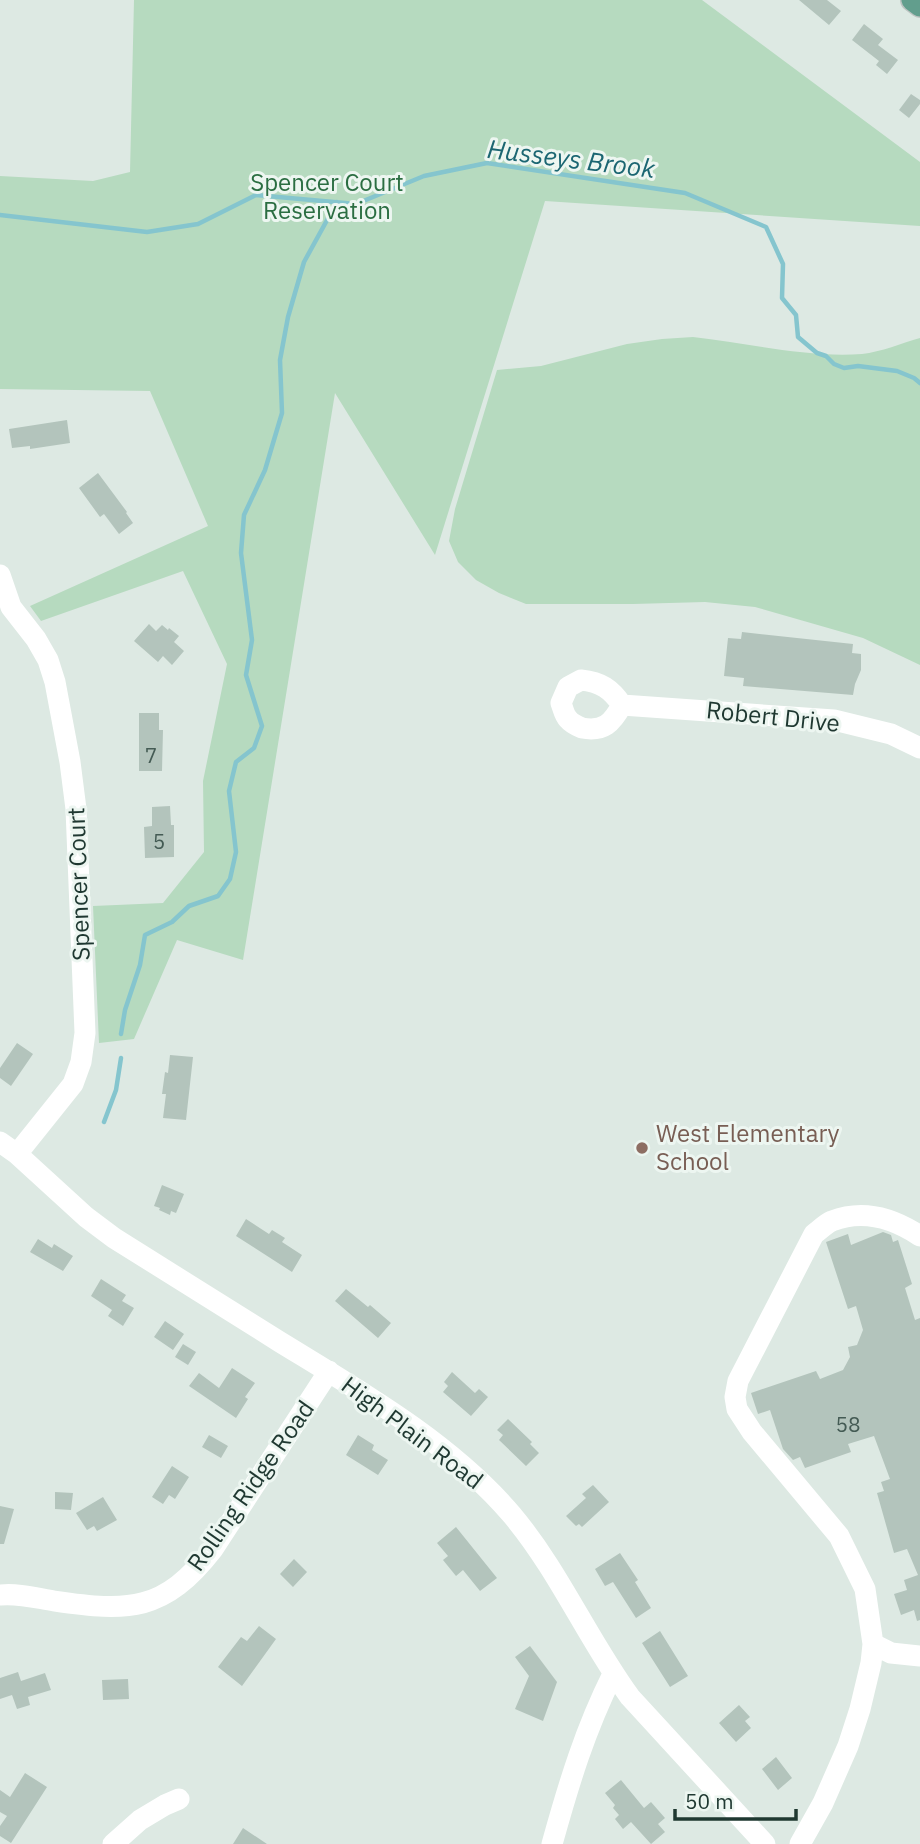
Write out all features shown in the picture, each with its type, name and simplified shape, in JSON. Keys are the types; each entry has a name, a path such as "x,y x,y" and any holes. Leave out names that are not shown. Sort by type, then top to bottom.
{"main road":[{"path":"912,0 920,6"}],"street":[{"name":"Spencer Court","path":"0,575 6,605 36,639 52,672 72,773 76,809 85,1033 81,1062 73,1084 8,1148"},
{"name":"Robert Drive","path":"622,705 834,720 891,734 920,748"},
{"name":"High Plain Road","path":"8,1148 86,1217 114,1238 388,1410 474,1476 532,1540 613,1674 649,1719 765,1844"},
{"path":"800,1844 823,1803 848,1746 860,1709 873,1644 865,1589 839,1536 752,1432 737,1409 735,1397 738,1381 814,1234 830,1222 852,1216 875,1216 900,1223 920,1236"},
{"name":"Rolling Ridge Road","path":"0,1595 110,1608 149,1601 182,1584 220,1540 329,1371"},
{"path":"873,1644 891,1653 920,1656"},
{"path":"552,1844 580,1748 613,1674"},
{"path":"113,1844 140,1820 179,1799"}],"green space":[{"name":"Spencer Court Reservation","path":"134,0 702,0 920,162 920,226 545,201 435,555 335,393 243,960 177,940 134,1039 99,1043 93,906 163,903 204,852 203,781 227,664 183,571 41,621 30,606 208,526 150,391 0,389 0,176 93,181 130,172"},
{"path":"693,337 798,352 841,355 869,353 920,338 920,665 863,638 755,607 705,602 526,604 476,580 458,562 449,541 455,509 497,370 541,366 627,344"}],"building":[{"path":"799,0 827,0 841,11 829,25"},
{"path":"864,24 883,39 878,45 898,60 887,74 876,65 879,61 852,40"},
{"path":"911,94 920,100 920,104 909,118 899,110"},
{"path":"67,420 70,443 30,449 30,446 12,448 9,429"},
{"path":"98,473 133,523 119,534 104,514 100,517 79,488"},
{"path":"149,624 156,631 162,625 179,636 174,642 184,651 172,665 163,656 158,662 134,641"},
{"path":"742,632 853,644 852,653 861,654 861,670 853,695 743,686 744,678 724,676 728,638 741,639"},
{"path":"139,713 159,713 159,730 163,730 162,771 139,771"},
{"path":"170,806 171,825 174,825 174,857 145,858 144,827 152,826 152,807"},
{"path":"17,1043 33,1054 11,1086 0,1078 0,1068"},
{"path":"170,1055 193,1057 186,1120 163,1118 166,1094 162,1094"},
{"path":"162,1185 184,1194 176,1213 171,1211 170,1215 154,1206"},
{"path":"246,1219 269,1234 272,1230 285,1238 282,1242 302,1255 292,1272 236,1236"},
{"name":"West Elementary School","path":"883,1232 891,1235 893,1242 898,1240 912,1284 905,1288 915,1320 920,1318 920,1620 917,1621 914,1610 901,1615 894,1594 907,1590 904,1580 918,1575 907,1549 894,1553 877,1493 884,1491 881,1482 890,1479 874,1436 848,1444 851,1452 805,1468 800,1457 793,1460 783,1449 770,1410 758,1414 751,1393 816,1371 820,1379 843,1370 850,1357 848,1347 857,1345 863,1330 856,1306 848,1309 826,1242 848,1234 851,1245"},
{"path":"38,1239 52,1248 54,1244 73,1256 63,1271 30,1252"},
{"path":"101,1279 126,1295 122,1301 134,1308 123,1326 108,1316 112,1310 91,1296"},
{"path":"346,1289 391,1323 378,1338 335,1301"},
{"path":"165,1321 184,1334 173,1350 154,1337"},
{"path":"183,1344 196,1352 188,1365 175,1357"},
{"path":"232,1368 255,1383 245,1397 248,1399 236,1418 189,1386 199,1373 219,1388"},
{"path":"452,1372 475,1393 479,1389 488,1397 471,1416 443,1392 448,1386 444,1382"},
{"path":"508,1419 532,1442 530,1444 539,1453 526,1466 499,1440 503,1435 497,1430"},
{"path":"209,1435 228,1446 221,1458 202,1447"},
{"path":"358,1435 374,1445 372,1450 388,1460 378,1475 346,1455"},
{"path":"172,1466 189,1477 175,1499 169,1495 163,1504 152,1497"},
{"path":"593,1485 609,1502 582,1527 579,1524 576,1526 566,1516 586,1498 582,1494"},
{"path":"55,1492 73,1493 71,1510 55,1509"},
{"path":"103,1497 117,1520 97,1531 94,1526 87,1530 76,1513"},
{"path":"0,1506 14,1509 4,1544 0,1544"},
{"path":"456,1527 497,1578 480,1591 463,1570 456,1576 443,1560 448,1556 437,1543"},
{"path":"620,1553 638,1580 635,1582 651,1608 636,1618 613,1582 605,1586 595,1569"},
{"path":"294,1559 307,1572 293,1587 280,1574"},
{"path":"259,1626 276,1639 242,1686 218,1667 241,1637 247,1641"},
{"path":"660,1631 688,1676 670,1687 642,1643"},
{"path":"530,1646 557,1682 543,1721 515,1709 529,1676 515,1657"},
{"path":"18,1672 21,1681 45,1673 51,1690 28,1697 30,1705 17,1709 12,1695 0,1699 0,1678"},
{"path":"128,1679 129,1699 103,1700 102,1680"},
{"path":"739,1705 750,1717 745,1721 751,1728 736,1742 719,1723"},
{"path":"776,1757 792,1778 778,1790 762,1769"},
{"path":"25,1773 47,1787 11,1843 0,1836 0,1826 7,1816 0,1812 0,1790 10,1797"},
{"path":"621,1780 644,1808 651,1802 665,1818 658,1824 665,1832 651,1844 631,1822 623,1829 615,1819 619,1815 605,1793"},
{"path":"243,1828 267,1844 233,1844"}],"waterway":[{"name":"Husseys Brook","path":"0,215 147,232 198,224 256,195 356,204 424,176 487,163 685,193 766,227 783,264 782,298 796,315 798,337 817,353 844,368 858,366 897,371 920,383"},
{"path":"121,1034 125,1010 140,965 145,935 172,922 189,906 218,896 230,879 236,852 229,791 236,762 254,748 262,726 246,675 252,640 241,553 244,515 265,470 282,413 280,360 288,317 304,262 337,202"},
{"path":"104,1122 116,1090 121,1058"}],"place":[{"name":"West Elementary School","path":"642,1148"}]}
